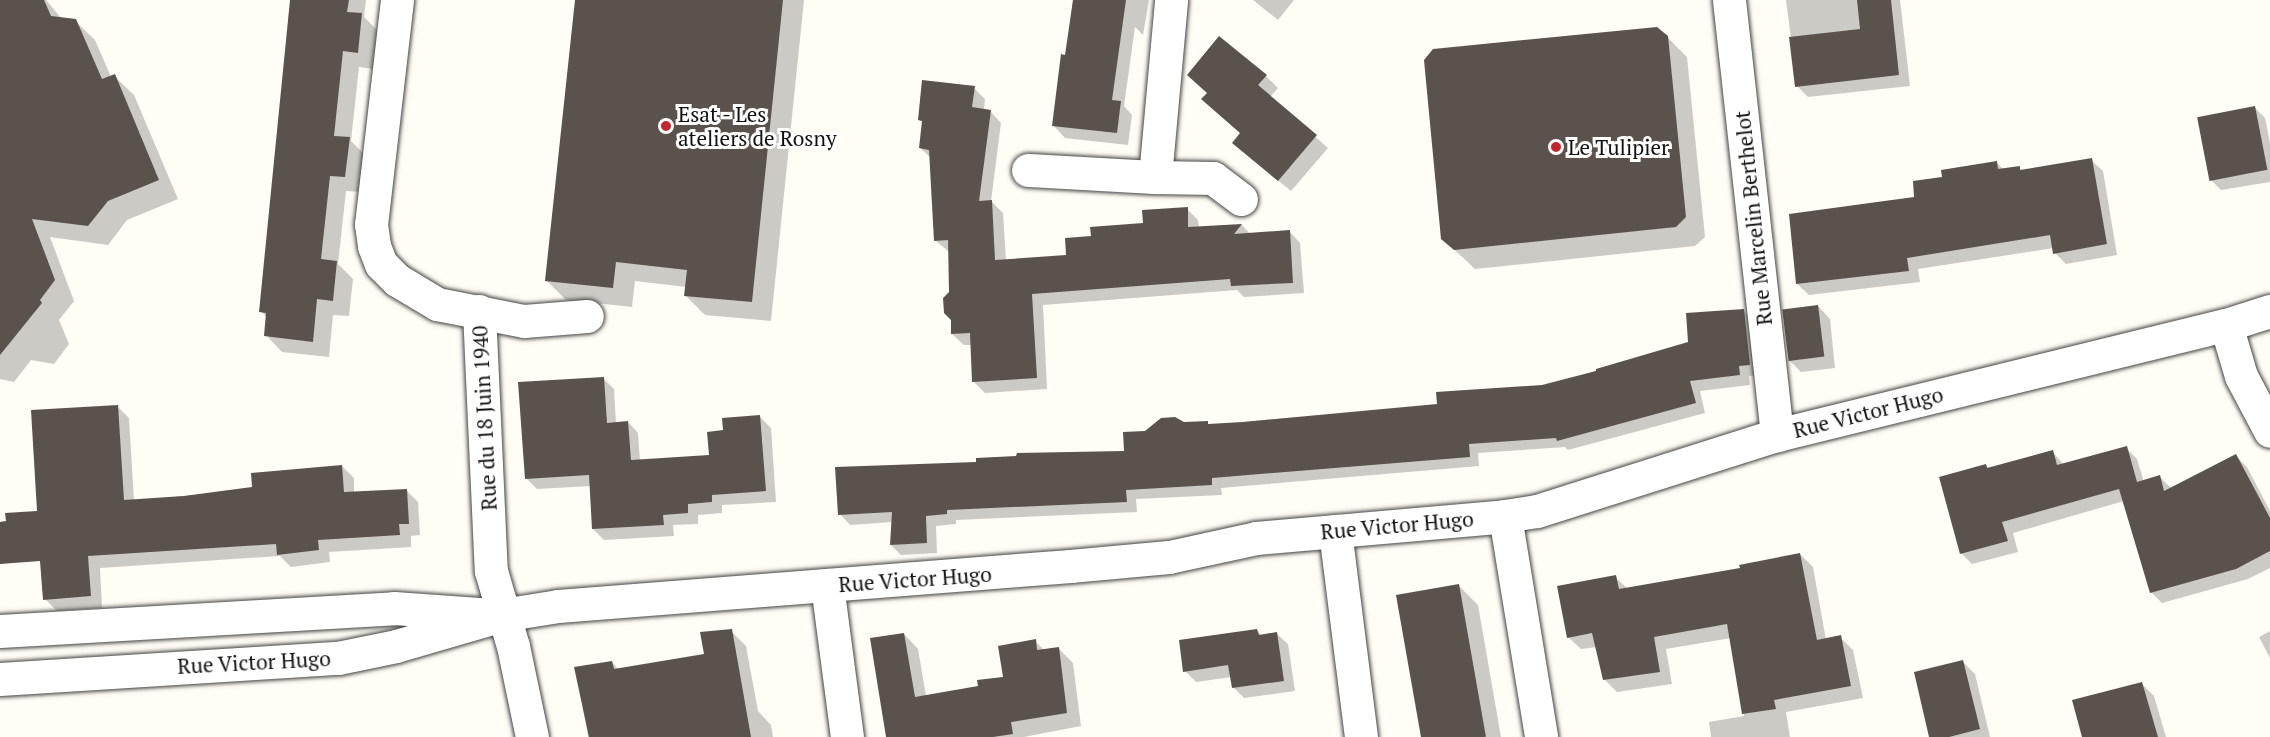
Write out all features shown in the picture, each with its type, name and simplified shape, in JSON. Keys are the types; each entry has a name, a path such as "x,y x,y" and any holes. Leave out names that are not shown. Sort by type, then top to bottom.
{"street":[{"name":"Rue du 18 Juin 1940","path":"396,0 371,224 374,246 381,264 397,280 422,296 437,304 479,311 491,571 502,615 513,646 532,737"},
{"path":"1155,177 1171,0"},
{"name":"Rue Marcelin Berthelot","path":"1729,0 1777,435"},
{"path":"1028,170 1213,178 1240,199"},
{"path":"479,311 524,321 587,316"},
{"name":"Rue Victor Hugo","path":"0,679 338,658 396,646 502,615 558,606 1169,557 1256,538 1505,516 1537,511 1777,435 2226,325 2270,311"},
{"path":"2226,325 2241,376 2270,430"},
{"path":"1505,516 1540,737"},
{"path":"1335,531 1361,737"},
{"path":"827,585 847,737"},
{"name":"Rue Victor Hugo","path":"0,631 394,608 502,615"}],"building":[{"path":"0,0 44,0 51,16 76,19 102,79 115,74 159,180 108,201 88,226 32,219 55,280 40,300 42,303 0,355"},
{"path":"290,0 349,0 347,12 362,13 358,53 343,51 334,136 350,137 345,177 330,176 321,259 337,261 333,301 317,299 313,342 264,336 266,313 259,312"},
{"name":"Esat - Les ateliers de Rosny","path":"575,0 783,0 752,302 684,296 687,270 616,262 613,288 545,281"},
{"path":"1073,0 1126,0 1112,100 1121,101 1117,133 1052,126 1061,54 1065,55"},
{"path":"1857,0 1891,0 1899,75 1795,87 1789,37 1860,29"},
{"name":"Le Tulipier","path":"1657,27 1668,36 1686,217 1676,227 1454,250 1441,239 1424,60 1433,49"},
{"path":"1219,36 1267,75 1258,85 1317,135 1278,181 1232,143 1240,133 1201,99 1207,93 1187,75"},
{"path":"922,80 975,86 972,107 991,110 979,201 992,200 995,260 1066,255 1065,238 1091,236 1090,227 1143,223 1142,210 1188,207 1188,227 1242,224 1234,234 1290,230 1293,283 1231,286 1230,279 1032,294 1037,378 972,382 970,333 951,334 951,320 944,313 943,298 949,292 948,240 934,241 929,150 919,148 922,121 918,120"},
{"path":"2255,106 2267,170 2209,181 2197,117"},
{"path":"2092,158 2107,244 2053,254 2050,235 1907,258 1909,271 1796,284 1789,214 1914,197 1913,181 1942,177 1941,170 1997,161 1998,169 2020,166 2020,170"},
{"path":"1818,305 1824,357 1789,361 1782,309"},
{"path":"1744,309 1750,365 1739,366 1740,375 1690,381 1696,403 1557,441 1556,438 1469,444 1470,457 1212,478 1212,485 1126,490 1127,502 947,510 947,514 926,516 927,543 890,545 892,512 838,515 835,467 976,462 976,458 1016,456 1017,453 1124,451 1123,432 1145,431 1161,418 1175,417 1184,422 1208,421 1208,424 1437,404 1436,392 1542,385 1596,371 1596,369 1688,342 1686,313"},
{"path":"604,377 607,423 628,421 631,460 709,455 707,432 723,430 722,418 760,415 766,491 712,495 712,502 688,504 688,513 663,515 664,525 592,529 589,475 525,479 518,382"},
{"path":"118,405 124,500 184,496 252,487 251,473 342,465 344,492 407,489 409,524 399,524 400,535 318,540 319,550 277,555 276,544 88,556 91,596 43,600 40,561 0,564 0,522 6,521 5,513 37,511 31,410"},
{"path":"2127,446 2137,482 2160,475 2164,491 2236,454 2270,518 2270,551 2236,569 2150,593 2119,489 2002,522 2008,541 1960,554 1939,477 1986,464 1987,468 2053,450 2057,465"},
{"path":"1800,553 1817,640 1841,635 1851,686 1774,700 1776,709 1742,714 1727,624 1654,637 1660,672 1603,680 1592,633 1567,638 1557,586 1616,575 1619,589 1740,568 1739,565"},
{"path":"1459,584 1486,737 1421,737 1396,595"},
{"path":"732,629 751,737 589,737 574,667 612,661 614,669 704,654 700,632"},
{"path":"1257,629 1259,635 1277,632 1284,681 1232,688 1228,665 1183,672 1179,640"},
{"path":"904,633 915,697 978,686 977,680 1003,677 998,646 1036,639 1037,650 1059,647 1067,713 1011,722 1013,734 993,737 886,737 870,638"},
{"path":"1963,660 1980,729 1949,737 1929,737 1914,672"},
{"path":"2142,682 2158,737 2082,737 2072,700"}],"place":[{"name":"Esat - Les ateliers de Rosny","path":"666,126"},
{"name":"Le Tulipier","path":"1556,147"}]}
